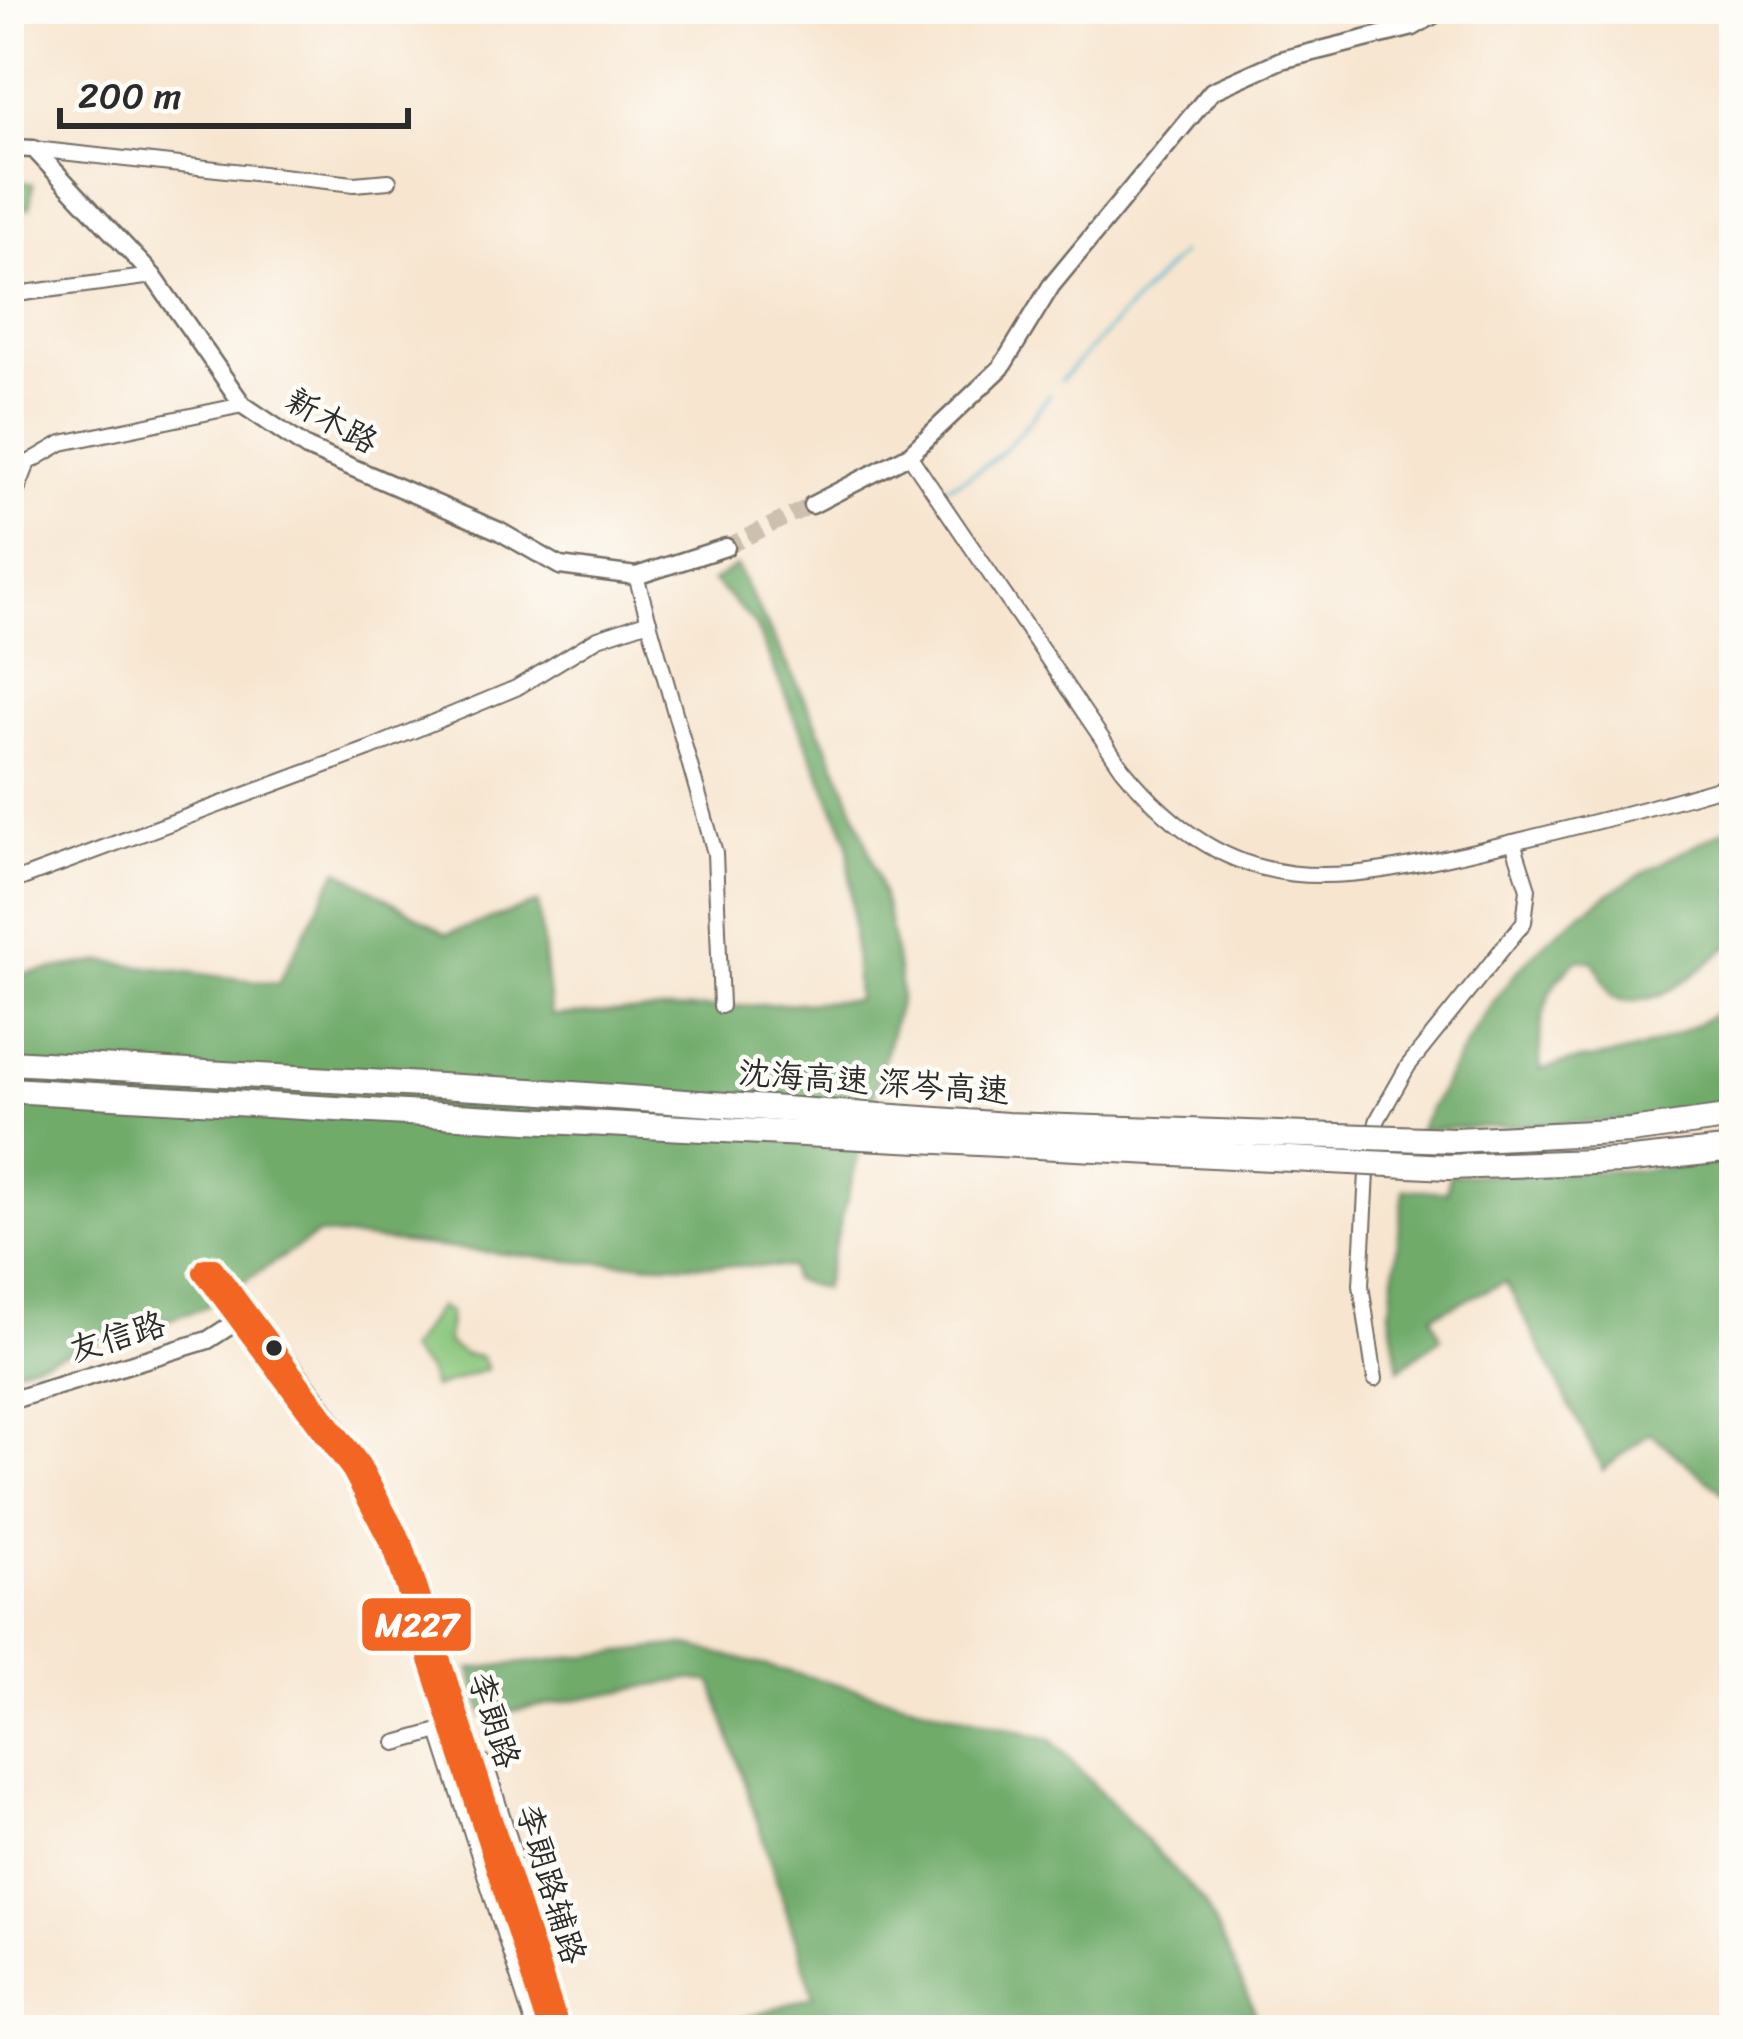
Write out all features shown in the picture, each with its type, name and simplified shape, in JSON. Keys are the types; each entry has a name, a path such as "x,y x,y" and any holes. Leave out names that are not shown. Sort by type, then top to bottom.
{"highway":[{"name":"沈海高速 深岑高速","path":"9,1062 530,1091 1007,1125 1455,1140 1631,1131 1734,1117"},
{"name":"沈海高速 深岑高速","path":"9,1090 1448,1167 1623,1161 1734,1149"}],"street":[{"path":"812,505 909,455 1001,368 1051,286 1212,92 1281,60 1413,28 1444,9"},
{"path":"9,148 354,184 388,181"},
{"name":"新木路","path":"34,149 153,276 243,405 307,448 499,531 560,566 636,576 726,547"},
{"path":"9,295 153,276"},
{"path":"9,511 28,463 62,443 243,405"},
{"path":"909,455 1122,768 1156,809 1186,835 1257,866 1345,877 1385,873 1734,783"},
{"path":"636,576 715,853 721,1006"},
{"path":"9,883 170,828 369,749 516,688 598,638 649,621"},
{"path":"1375,1378 1361,1285 1368,1154 1378,1119 1408,1066 1524,922 1528,889 1513,842"},
{"name":"李朗路","path":"548,2030 399,1549 351,1471 236,1316 208,1269 361,1464 399,1549 565,2030"},
{"name":"友信路","path":"9,1391 202,1332 236,1316"},
{"name":"友信路","path":"9,1401 208,1340 236,1316"},
{"path":"396,1743 439,1731"},
{"name":"李朗路辅路","path":"439,1731 486,1765 565,2030"},
{"name":"李朗路辅路","path":"439,1731 535,2030"}],"green space":[{"path":"9,180 33,184 29,208 9,205"},
{"path":"736,566 840,773 861,827 893,937 901,995 823,1289 792,1280 791,1267 581,1262 318,1234 202,1309 9,1371 9,976 104,961 278,984 338,869 447,934 538,903 551,1016 857,1000 848,840 754,623 713,581"},
{"path":"1734,825 1734,942 1678,986 1630,1001 1613,998 1594,962 1579,959 1550,994 1540,1055 1541,1070 1646,1047 1734,1003 1734,1107 1656,1119 1418,1130 1484,1016 1532,955 1613,891"},
{"path":"1734,1161 1734,1502 1650,1433 1603,1470 1506,1282 1432,1315 1441,1338 1399,1369 1390,1312 1404,1189 1447,1192 1449,1175 1643,1170"},
{"path":"439,1307 449,1313 447,1343 463,1354 481,1357 487,1369 433,1388 427,1370 407,1351"},
{"path":"685,1645 1051,1739 1205,1903 1263,2030 705,2030 814,1996 712,1682 689,1679 484,1716 470,1669"}],"waterway":[{"path":"1375,29 1391,9"},
{"path":"1061,380 1181,253"},
{"path":"943,487 991,461 1050,394"}],"tunnel":[{"path":"726,547 812,505"}],"transit line":[{"name":"M227","path":"547,2030 393,1551 351,1471 202,1272 205,1267 214,1267 361,1464 405,1546 561,2030"}]}
